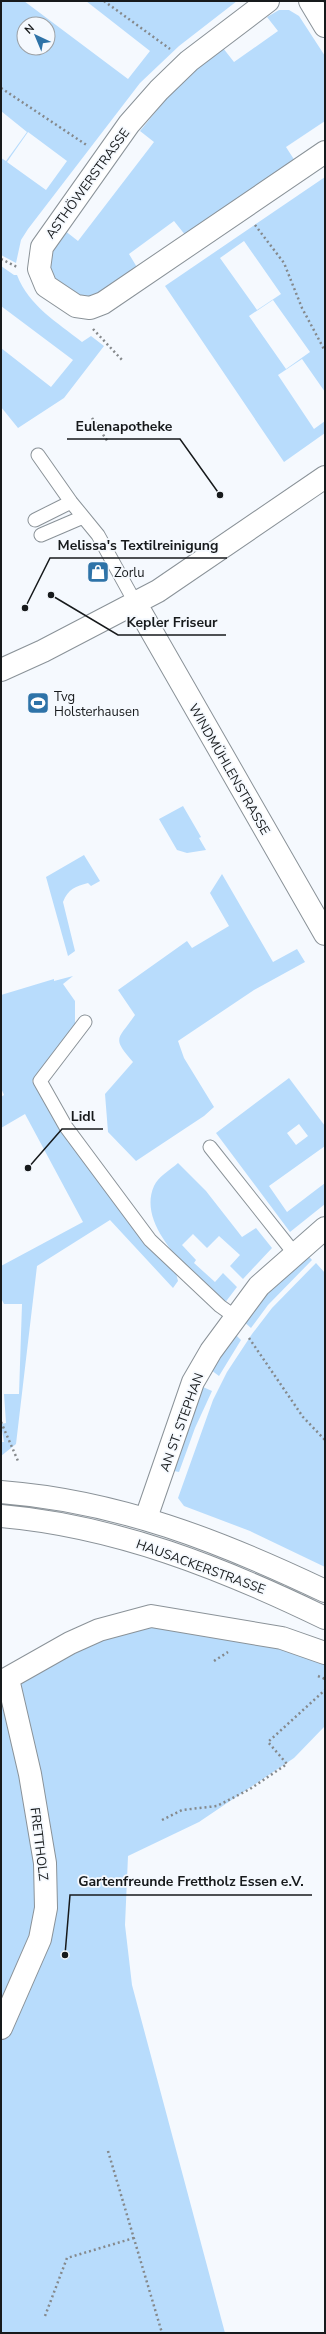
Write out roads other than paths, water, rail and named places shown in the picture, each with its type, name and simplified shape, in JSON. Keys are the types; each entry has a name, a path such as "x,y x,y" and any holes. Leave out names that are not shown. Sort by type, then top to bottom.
{"street":[{"name":"ASTHÖWERSTRASSE","path":"268,1 189,61 159,90 129,124 42,247 39,269 46,286 76,306 90,308 103,303 325,152"},
{"path":"310,1 325,26"},
{"path":"1,670 136,604 323,480"},
{"name":"WINDMÜHLENSTRASSE","path":"136,604 325,934"},
{"name":"AN ST. STEPHAN","path":"146,1518 193,1382 210,1351 232,1319 259,1286 294,1253 325,1228"},
{"name":"HAUSACKERSTRASSE","path":"1,1492 73,1500 146,1518 248,1555 325,1591"},
{"name":"HAUSACKERSTRASSE","path":"1,1516 66,1524 139,1541 234,1576 325,1618"},
{"name":"FRETTHOLZ","path":"1,2028 40,1939 46,1908 45,1863 30,1774 4,1680 70,1643 99,1630 151,1616 282,1638 325,1653"}],"lane":[{"path":"38,454 71,502 98,536 136,604"},
{"path":"35,520 71,502"},
{"path":"41,535 83,516"},
{"path":"85,1022 40,1081 66,1127 150,1240 232,1319"},
{"path":"210,1147 294,1253"}],"place":[{"name":"Eulenapotheke","path":"220,495"},
{"name":"Zorlu","path":"98,572"},
{"name":"Kepler Friseur","path":"51,595"},
{"name":"Melissa's Textilreinigung","path":"25,608"},
{"name":"Tvg Holsterhausen","path":"38,703"},
{"name":"Lidl","path":"28,1168"},
{"name":"Gartenfreunde Frettholz Essen e.V.","path":"65,1955"}]}
